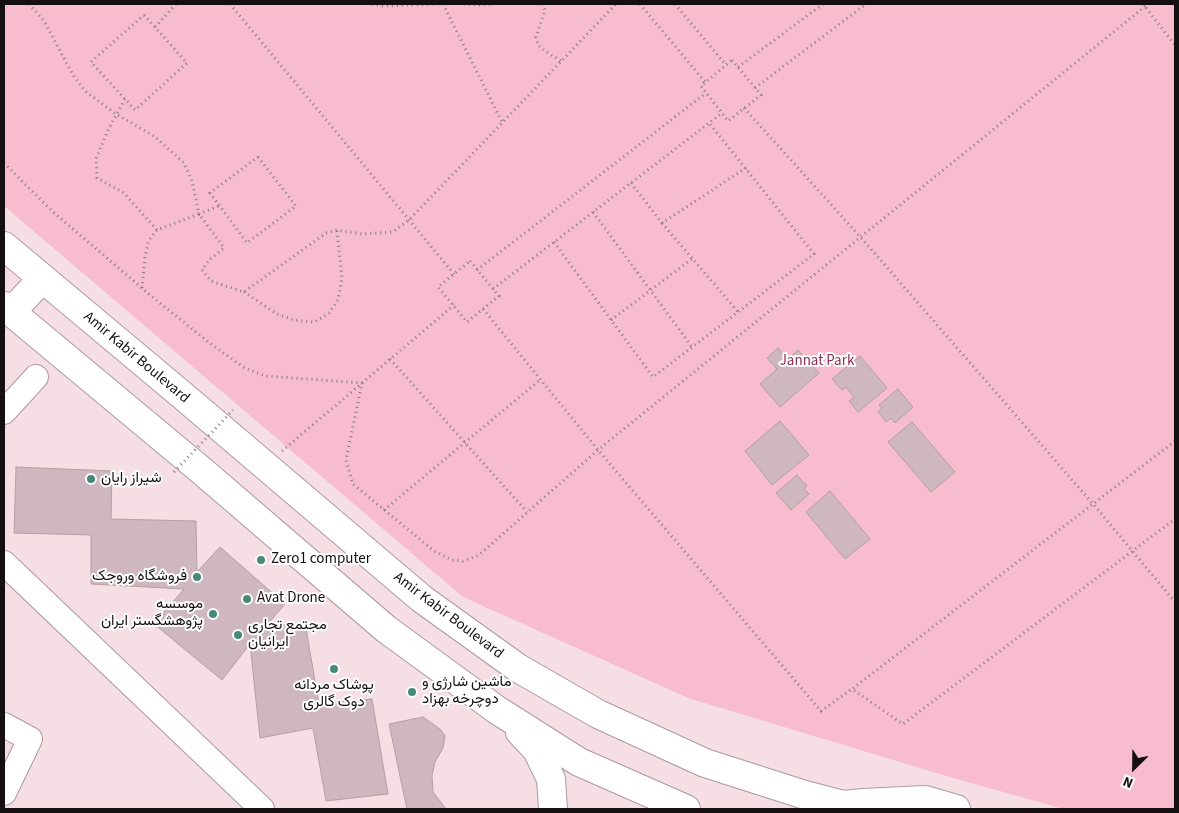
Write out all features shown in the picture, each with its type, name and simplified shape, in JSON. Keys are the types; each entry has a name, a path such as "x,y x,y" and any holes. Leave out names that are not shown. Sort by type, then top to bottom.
{"main road":[{"name":"Amir Kabir Boulevard","path":"4,246 422,599 518,668 598,714 705,763 852,807"},
{"path":"42,279 8,309 202,471 386,629 497,710 580,762 686,809"},
{"path":"497,710 537,750 552,779 553,809"},
{"path":"852,807 863,803 925,800 956,809"}],"street":[{"path":"4,412 36,377"},
{"path":"4,563 262,809"},
{"path":"4,725 30,739 4,793"}],"path":[{"path":"29,4 44,21 73,75 85,91 116,114 154,136 184,163 192,181 199,214 224,248 209,260 202,270 211,281 244,292 277,314 294,320 315,322 329,313 338,300 342,278 336,230"},
{"path":"155,27 176,4"},
{"path":"230,4 454,274"},
{"path":"372,4 383,6 435,4"},
{"path":"443,4 502,122"},
{"path":"464,4 494,4"},
{"path":"542,4 545,10 536,37 538,45 561,61"},
{"path":"244,292 326,234 336,230 362,234 393,232 409,220 616,4"},
{"path":"640,4 705,82"},
{"path":"675,4 726,65"},
{"path":"738,67 822,4"},
{"path":"755,88 866,4"},
{"path":"362,383 346,460 353,484 434,551 452,560 462,562 479,555 598,450 1145,5 1175,45"},
{"path":"144,15 155,27 187,63 135,110 91,62 144,15"},
{"path":"732,60 761,95 728,121 700,86 705,82 732,60"},
{"path":"477,270 706,93"},
{"path":"125,99 107,132 96,159 97,178 124,193 157,230"},
{"path":"744,108 860,237 1093,504 1175,602"},
{"path":"493,289 722,113"},
{"path":"554,242 653,377 814,254 709,123"},
{"path":"258,157 296,206 247,243 219,206 210,193 258,157"},
{"path":"4,163 52,211 142,288 207,341 243,367 265,376 362,383"},
{"path":"662,223 746,168"},
{"path":"631,183 662,223 738,312"},
{"path":"142,288 145,257 149,240 157,230 219,206"},
{"path":"593,212 692,347"},
{"path":"611,320 692,258"},
{"path":"470,261 499,296 467,322 438,287 454,274 470,261"},
{"path":"264,466 454,305"},
{"path":"483,309 598,450 821,710 852,689 1175,441"},
{"path":"390,359 527,512"},
{"path":"384,510 541,379"},
{"path":"174,472 233,410"},
{"path":"852,689 903,724 1175,519"}],"green space":[{"name":"Jannat Park","path":"4,4 1175,4 1175,809 1064,809 953,778 688,698 463,597 4,206"}],"building":[{"path":"778,348 788,359 798,350 819,373 780,407 760,384 777,369 767,358"},
{"path":"860,356 887,388 858,412 849,401 854,397 846,387 842,390 832,379"},
{"path":"898,389 913,407 895,423 891,418 886,422 878,412 882,408 879,405"},
{"path":"780,421 809,455 772,485 745,451"},
{"path":"912,422 955,472 931,492 888,442"},
{"name":"مجتمع تجاری ایرانیان","path":"16,467 112,471 111,519 196,521 197,572 220,547 285,604 266,626 305,623 319,704 372,699 388,794 326,801 313,728 260,738 250,644 222,680 154,624 184,589 91,584 91,535 14,533"},
{"path":"797,475 807,486 804,489 809,494 791,510 776,493"},
{"path":"830,491 870,539 845,559 806,512"},
{"path":"423,717 440,729 445,736 443,748 435,762 432,775 433,792 446,809 407,809 389,724"}],"place":[{"name":"شیراز رایان","path":"91,479"},
{"name":"Zero1 computer","path":"261,560"},
{"name":"فروشگاه وروجک","path":"197,577"},
{"name":"Avat Drone","path":"247,599"},
{"name":"موسسه پژوهشگستر ایران","path":"213,614"},
{"name":"مجتمع تجاری ایرانیان","path":"238,635"},
{"name":"پوشاک مردانه دوک گالری","path":"334,669"},
{"name":"ماشین شارژی و دوچرخه بهزاد","path":"412,692"}]}
